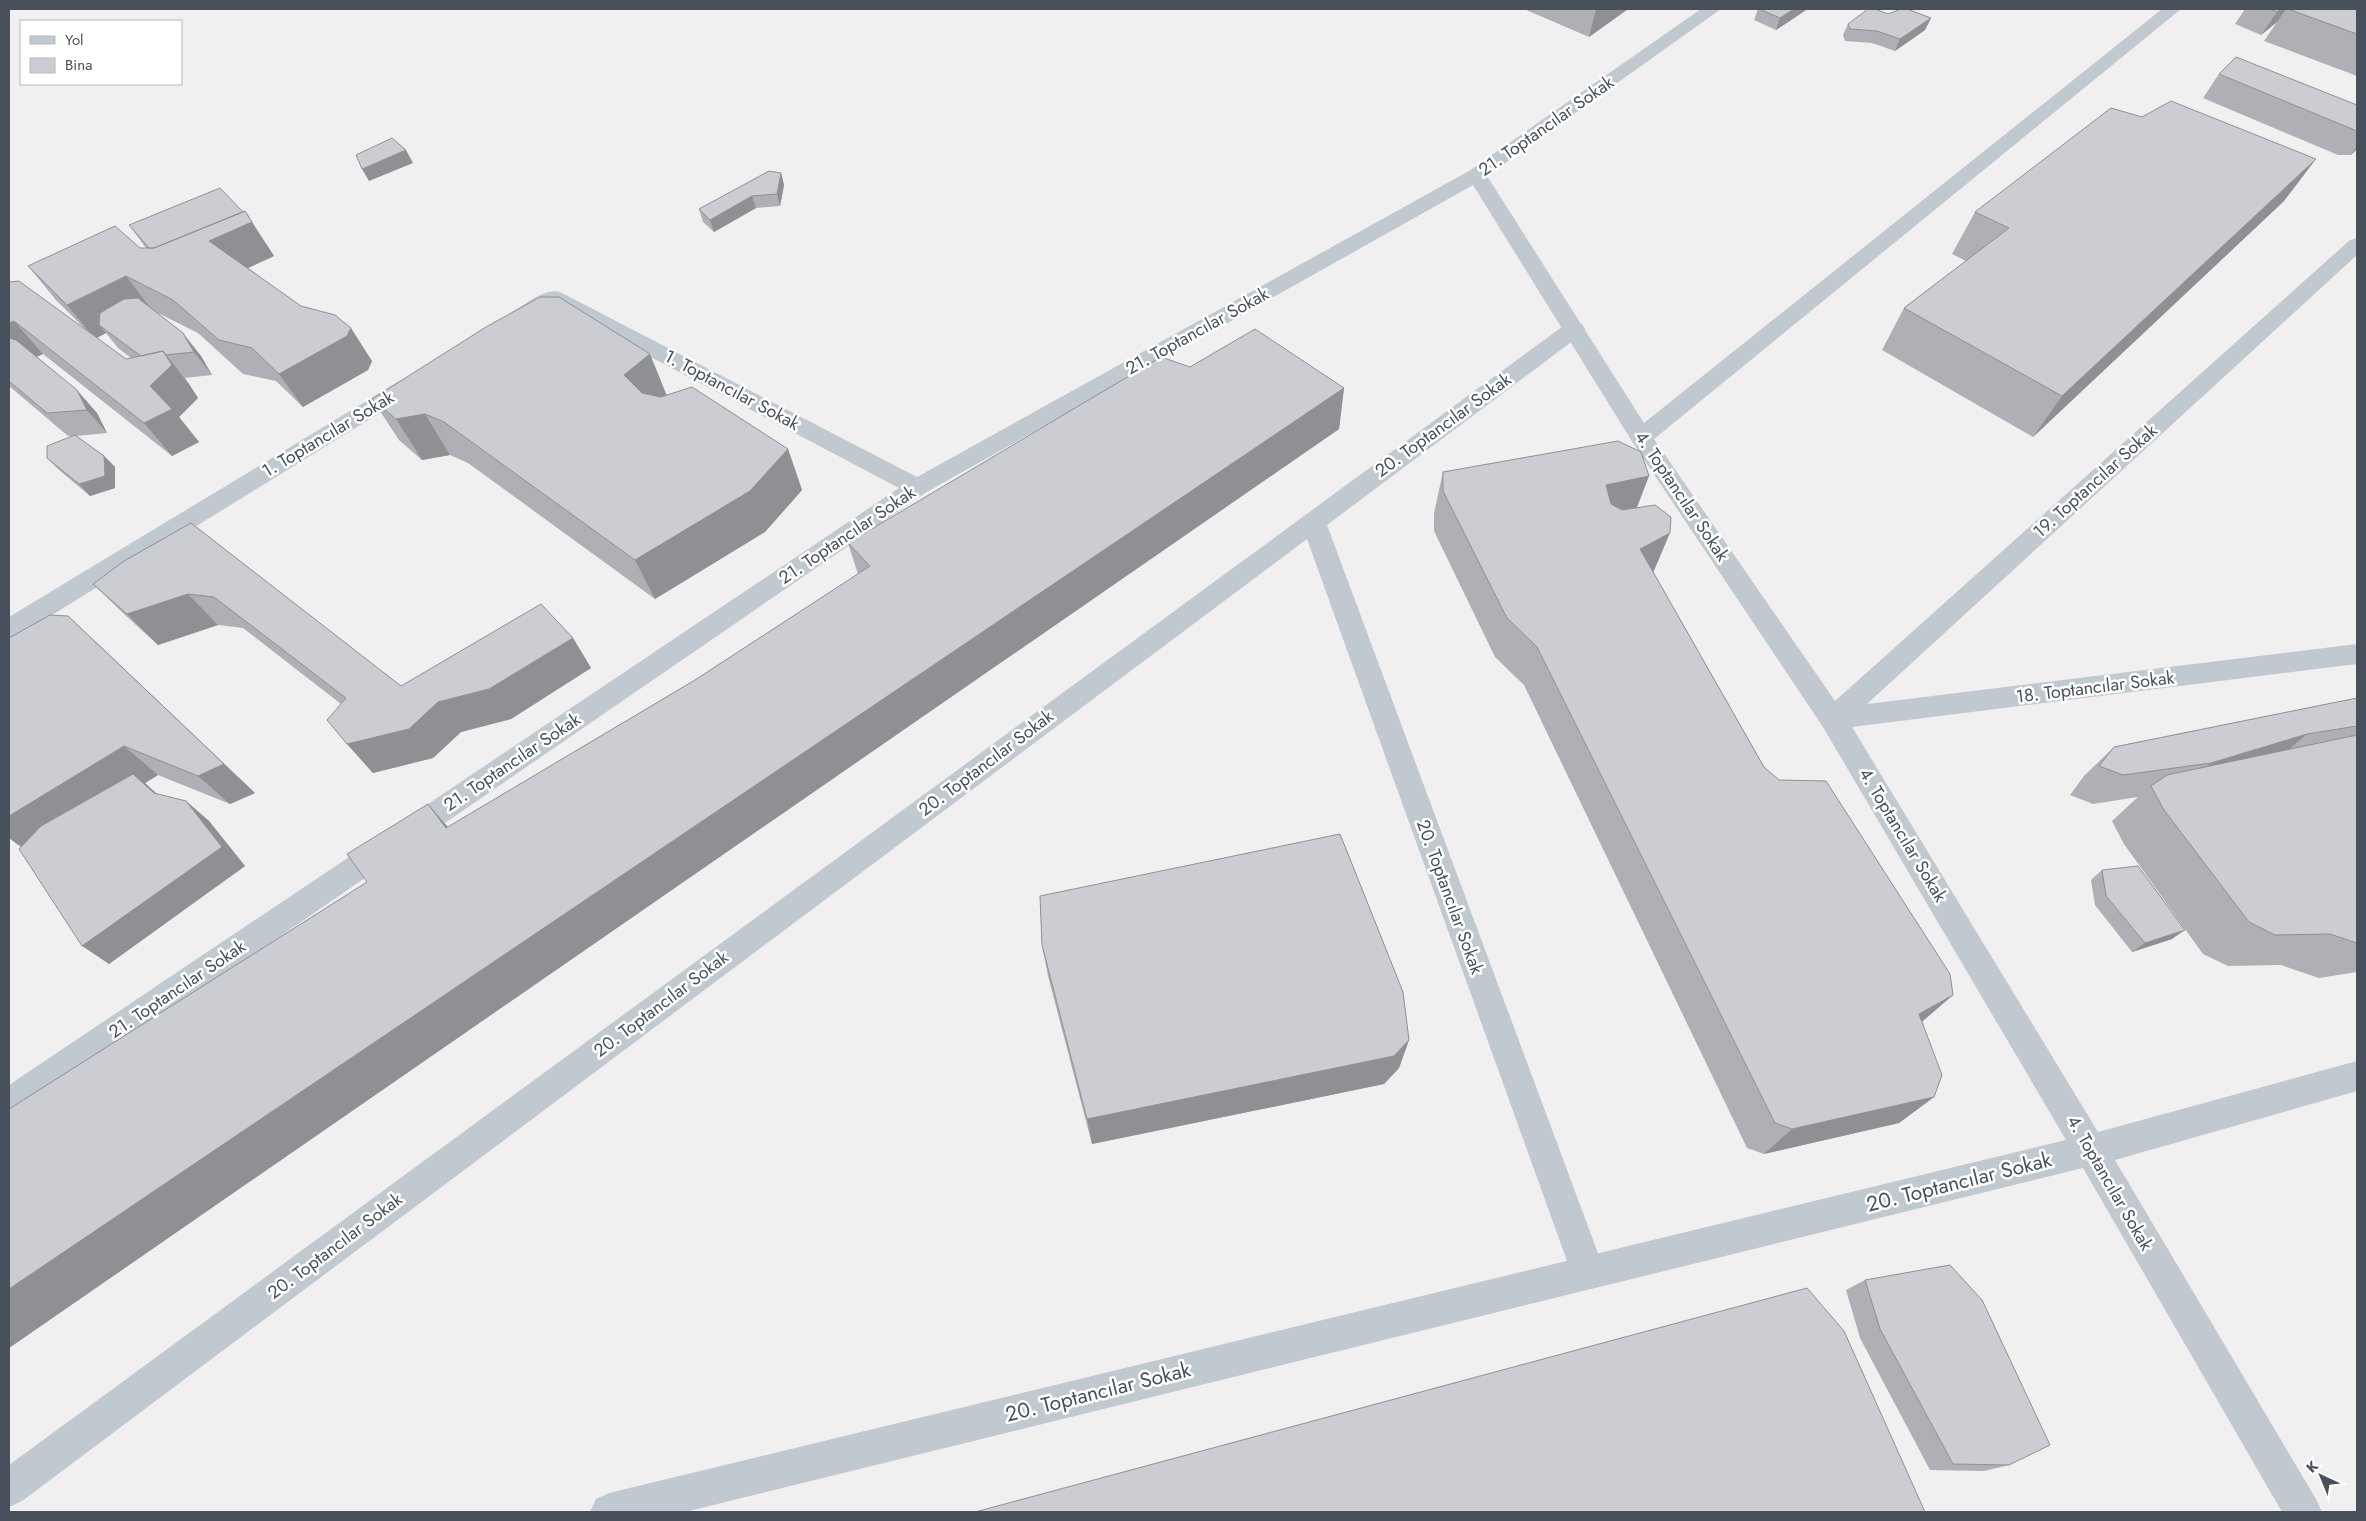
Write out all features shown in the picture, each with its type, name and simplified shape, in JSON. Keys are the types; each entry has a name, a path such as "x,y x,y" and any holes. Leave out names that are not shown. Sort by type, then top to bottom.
{"street":[{"name":"21. Toptancılar Sokak","path":"9,1104 917,488 1476,176 1712,9"},
{"path":"1641,437 2172,9"},
{"name":"4. Toptancılar Sokak","path":"1476,176 1641,437 1833,719 2091,1150 2303,1512"},
{"name":"19. Toptancılar Sokak","path":"1833,719 2357,244"},
{"name":"1. Toptancılar Sokak","path":"502,328 553,297 917,488"},
{"name":"20. Toptancılar Sokak","path":"9,1488 1574,329"},
{"name":"1. Toptancılar Sokak","path":"9,629 426,375"},
{"name":"20. Toptancılar Sokak","path":"1313,521 1588,1272"},
{"name":"18. Toptancılar Sokak","path":"1833,719 2357,654"},
{"name":"20. Toptancılar Sokak","path":"609,1512 2091,1150 2357,1076"}],"building":[{"path":"1759,9 1794,9 1780,18"},
{"path":"1868,9 1875,9 1888,14 1901,9 1907,9 1931,18 1900,39 1877,31 1850,29 1848,24"},
{"path":"2288,9 2357,9 2357,34"},
{"path":"2236,57 2357,105 2357,131 2219,74"},
{"path":"2171,101 2316,159 2062,396 1904,308 2009,228 1975,212 2111,108 2142,117"},
{"path":"392,138 406,150 362,169 356,155"},
{"path":"769,171 781,173 777,194 752,196 710,220 699,209"},
{"path":"220,188 243,212 154,248 149,248 129,225"},
{"path":"245,211 252,222 209,241 301,306 335,315 351,328 347,336 279,374 252,348 219,340 173,300 126,276 67,305 28,266 115,226 140,248 154,248"},
{"path":"19,281 126,359 163,351 172,365 150,386 172,409 144,423 14,321 9,323 9,282"},
{"path":"540,297 559,297 650,354 624,375 642,393 661,397 692,387 788,449 750,491 635,560 444,422 425,414 396,419 372,399 486,327"},
{"path":"138,298 183,333 194,352 166,355 163,351 141,356 99,325 100,313 124,299"},
{"path":"1255,329 1344,388 9,1289 9,1109 367,882 347,854 428,804 446,828 695,680 870,566 848,543 1161,357 1190,367"},
{"path":"9,338 16,340 77,390 87,410 47,413 9,381"},
{"path":"75,435 104,456 105,476 79,484 47,458 47,446"},
{"path":"1618,441 1641,452 1649,476 1606,485 1611,504 1622,510 1655,505 1671,517 1670,533 1640,549 1764,767 1779,780 1826,781 1950,974 1953,995 1919,1014 1942,1075 1934,1097 1792,1129 1775,1123 1537,647 1507,618 1443,491 1443,472"},
{"path":"191,523 401,686 541,604 573,638 489,689 438,702 409,729 347,744 327,720 346,698 214,597 188,594 127,614 93,584 124,561"},
{"path":"50,615 68,616 224,764 198,776 124,746 9,816 9,638"},
{"path":"2357,698 2357,726 2307,734 2211,763 2123,775 2099,766 2114,747"},
{"path":"2357,735 2357,943 2330,934 2275,935 2249,922 2164,810 2151,786 2167,775"},
{"path":"133,774 154,793 186,801 222,847 82,946 19,849 41,826"},
{"path":"1340,834 1403,992 1409,1040 1394,1056 1087,1119 1042,945 1040,896"},
{"path":"2138,866 2185,930 2145,943 2106,896 2102,870"},
{"path":"1950,1265 1982,1300 2050,1445 2009,1465 1953,1464 1880,1329 1865,1280"},
{"path":"1807,1288 1844,1331 1925,1512 975,1512"}]}
